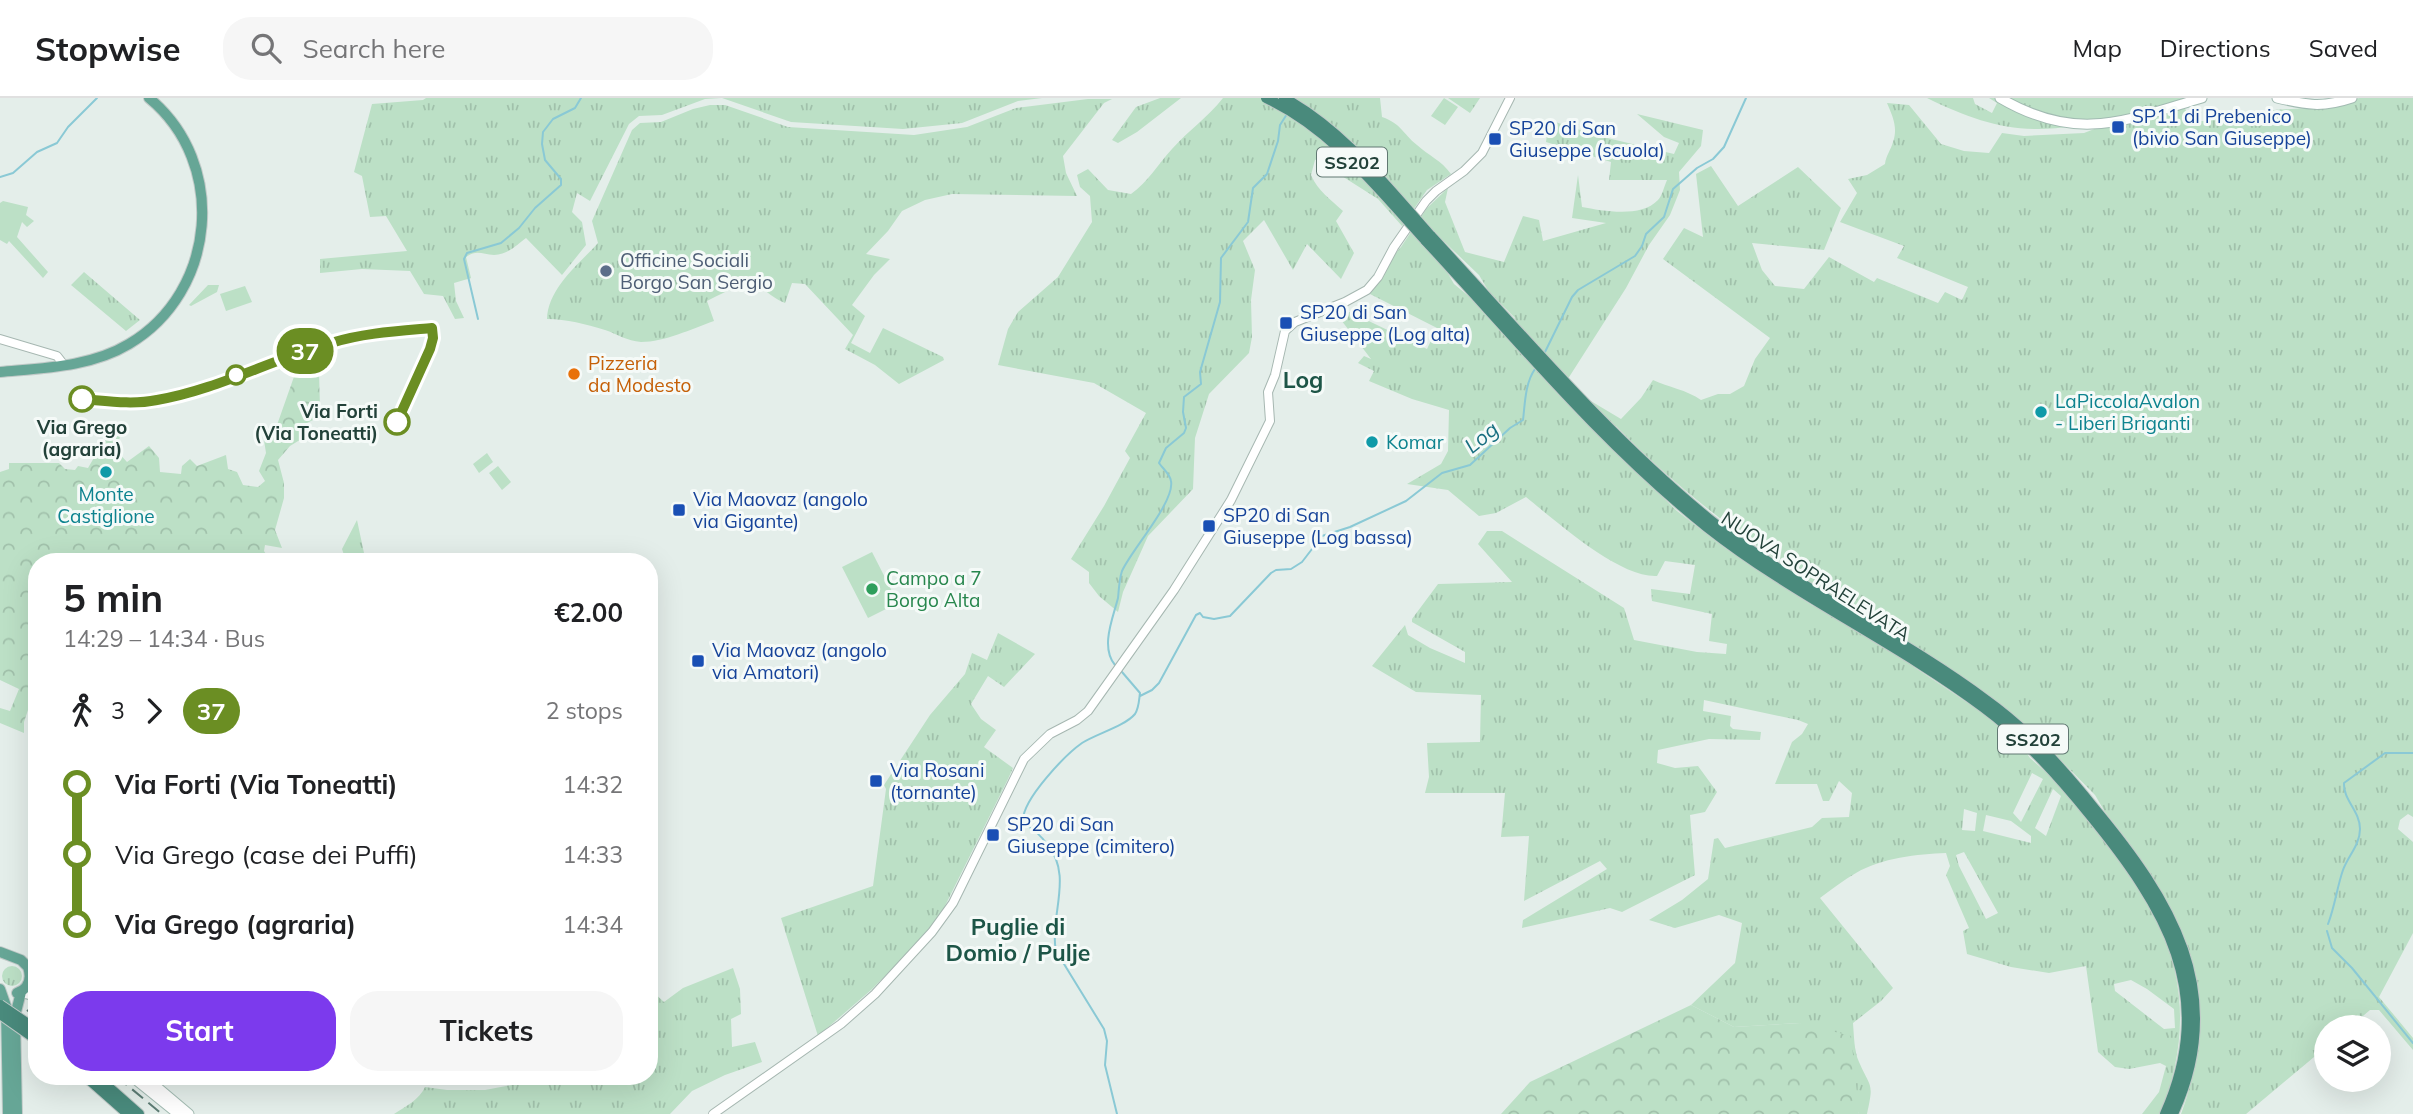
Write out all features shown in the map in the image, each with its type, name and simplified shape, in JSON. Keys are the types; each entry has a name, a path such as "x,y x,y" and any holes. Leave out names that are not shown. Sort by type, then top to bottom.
{"highway":[{"name":"NUOVA SOPRAELEVATA","path":"1266,98 1317,128 1428,237"},
{"name":"NUOVA SOPRAELEVATA","path":"1284,98 1320,121 1366,164 1508,326 1655,482 1709,528 1918,659 1981,705 2032,749 2150,880 2180,938 2194,1015 2191,1053 2183,1089 2173,1114"},
{"name":"NUOVA SOPRAELEVATA","path":"2165,1114 2178,1079 2185,1035 2185,969"},
{"path":"0,1003 28,1026"},
{"path":"0,1017 28,1032"},
{"path":"95,1085 128,1114"},
{"path":"107,1085 140,1114"}],"main road":[{"path":"0,372 64,365 114,352 150,330 169,313 178,300 197,258 202,209 197,175 174,125 149,98"},
{"path":"2000,98 2039,116 2084,124 2119,122 2202,98"},
{"path":"2277,98 2313,106 2335,104 2351,98"},
{"path":"0,952 16,958 28,967"},
{"path":"0,963 16,958"},
{"path":"17,1114 15,1016 18,999 28,984"},
{"path":"0,989 10,993 28,994"},
{"path":"0,989 6,1012 8,1114"},
{"path":"142,1085 178,1114"},
{"path":"155,1085 189,1114"}],"street":[{"path":"713,1114 859,1010 932,932 964,883 1024,759 1050,734 1088,711 1212,534 1269,421 1268,392 1275,375 1283,334 1295,322 1367,290 1426,201 1482,153 1510,98"},
{"path":"0,339 57,356 64,365"}],"green space":[{"path":"426,98 722,98 705,99 662,115 639,116 629,124 590,201 577,193 572,212 582,222 586,245 562,275 526,238 503,253 477,253 466,257 471,278 454,283 456,301 464,318 455,319 443,296 424,294 410,271 362,269 320,273 320,259 407,251 386,216 370,217 362,176 354,172 372,104"},
{"path":"722,98 1042,98 1018,101 962,123 903,129 791,122"},
{"path":"1160,98 1181,98 1137,132 1118,143 1112,140 1136,107"},
{"path":"1223,98 1380,98 1382,117 1398,126 1451,174 1427,190 1402,226 1378,199 1334,171 1325,155 1315,160 1311,175 1321,190 1343,211 1336,221 1354,253 1341,279 1307,244 1293,270 1264,220 1243,241 1255,270 1249,353 1209,394 1195,438 1193,489 1148,536 1123,592 1118,612 1099,596 1089,583 1089,572 1071,559 1130,458 1125,451 1146,413 1094,383 998,365 1008,329 1018,312 1058,277 1092,222 1090,196 1080,187 1077,175 1088,169 1108,190 1131,194"},
{"path":"1444,98 1458,107 1445,125 1431,116"},
{"path":"1448,98 1480,98 1470,113"},
{"path":"1927,98 1973,98 1975,104 1992,113 1997,103 1989,98 1994,98 2074,126 2034,129 1998,125 1963,114"},
{"path":"2007,98 2187,98 2124,116 2076,120 2052,117"},
{"path":"2359,98 2413,98 2413,817 2408,814 2400,820 2398,829 2413,842 2413,933 2379,997 2413,1038 2413,1050 2391,1024 2391,1015 2383,1015 2379,1010 2370,1010 2364,1015 2314,1015 2314,1057 2246,1114 2181,1114 2192,1079 2199,1021 2193,965 2175,972 2180,1027 2176,1062 2161,1114 2142,1114 2159,1092 2166,1066 2160,1063 2129,1069 2115,1067 2098,1052 2086,966 2049,973 2011,967 1967,954 1963,931 1969,928 1946,875 1950,866 1946,853 1924,854 1888,860 1866,868 1820,898 1893,988 1853,1023 1856,1053 1871,1091 1867,1114 1858,1114 1800,1023 1734,1027 1691,1005 1735,963 1742,923 1719,915 1675,928 1649,920 1682,900 1708,879 1714,839 1718,838 1725,848 1812,827 1822,818 1849,817 1852,793 1839,781 1829,801 1823,801 1817,784 1775,784 1792,742 1802,734 1808,724 1704,700 1703,711 1731,716 1730,726 1733,729 1761,732 1760,740 1709,739 1658,750 1657,763 1675,768 1698,766 1717,792 1705,812 1690,815 1695,875 1622,912 1610,908 1522,928 1523,920 1607,869 1600,861 1524,901 1529,836 1501,837 1505,793 1425,793 1429,777 1427,743 1480,742 1481,695 1416,692 1372,666 1405,625 1408,635 1465,663 1465,652 1412,622 1412,619 1438,584 1512,582 1478,544 1487,531 1502,531 1624,608 1634,640 1697,652 1726,654 1727,644 1709,641 1712,614 1652,601 1651,589 1690,594 1695,565 1665,561 1657,576 1642,574 1625,568 1588,546 1526,497 1496,513 1479,516 1448,490 1407,484 1441,464 1448,451 1449,410 1412,399 1369,381 1374,371 1358,363 1364,356 1371,359 1338,316 1350,312 1427,349 1437,328 1370,294 1380,270 1401,247 1427,208 1448,188 1445,202 1465,252 1504,262 1523,216 1539,220 1543,241 1606,223 1572,218 1578,175 1582,207 1611,211 1632,211 1651,206 1659,198 1667,180 1609,180 1611,162 1546,142 1549,120 1599,136 1674,154 1679,143 1664,137 1637,114 1703,130 1701,146 1679,172 1680,190 1670,215 1564,385 1621,419 1641,398 1653,380 1701,400 1718,394 1730,394 1744,386 1755,359 1770,338 1663,259 1684,228 1703,237 1696,174 1711,166 1738,206 1798,167 1841,208 1824,250 1752,243 1762,270 1775,286 1804,289 1829,257 1874,282 1877,278 1938,303 1945,292 1962,300 1968,287 1897,258 1904,246 1840,222 1857,193 1848,179 1867,175 1885,164 1895,132 1887,103 1909,105 1941,144 1964,151 1989,153 2002,133 2024,136 2084,133 2184,107 2193,122 2274,110 2326,107","holes":["1434,232 1479,275 1489,292 1515,318 1502,332 1477,303 1454,284 1446,270 1421,244","1616,426 1664,472 1714,514 1822,590 1813,606 1725,548 1677,511 1602,438","1923,651 1990,697 2035,734 2095,795 2130,844 2116,854 2056,781 2030,758 2020,743 1983,713 1914,667","2032,773 2043,779 2021,822 2013,813","2053,789 2061,796 2046,836 2035,828","1964,809 1977,813 1975,831 1962,830","1986,815 2011,821 2031,836 2031,843 1983,831","1964,852 1998,913 1986,919 1956,855","2131,980 2147,989 2174,1009 2175,1028 2164,1029 2115,991 2114,984"]},
{"path":"1088,99 1112,99 1104,103 1063,156 1066,173 1077,196 952,194 925,200 902,211 888,231 866,254 890,259 874,275 852,305 865,316 851,343 870,353 883,328 943,357 944,360 899,384 875,365 845,349 853,335 805,284 792,283 785,303 755,286 734,288 707,301 714,321 659,340 641,342 576,322 547,319 553,297 559,287 598,243 592,221 632,130 640,123 661,122 693,109 725,105 788,127 914,135 967,127 1016,108"},
{"path":"3,201 28,207 26,215 34,221 27,227 22,222 17,237 48,272 43,278 9,241 7,244 0,240 0,203"},
{"path":"84,272 140,320 126,331 71,285"},
{"path":"208,285 219,285 217,292 189,305"},
{"path":"245,286 252,302 226,311 220,294"},
{"path":"296,371 319,371 320,408 313,420 297,428 303,438 290,446 278,460 284,483 284,498 275,530 282,548 265,545 265,553 28,553 28,710 24,733 0,723 0,708 10,711 19,689 0,680 0,472 9,469 9,463 59,463 65,469 75,470 78,466 88,468 110,430 121,431 117,451 127,462 149,446 159,458 160,472 181,474 182,466 190,459 197,466 226,455 228,469 237,472 243,485 258,487 265,481 259,471 266,453 264,440 277,425"},
{"path":"487,453 493,462 479,473 473,464"},
{"path":"498,466 511,482 502,490 489,473"},
{"path":"357,520 364,553 343,553 342,549"},
{"name":"Campo a 7 Borgo Alta","path":"872,552 898,603 868,618 842,567"},
{"path":"998,633 1035,654 1004,687 988,676 971,704 981,719 996,730 984,747 1013,768 940,916 914,947 871,990 818,1036 781,918 873,886 886,789 884,785 930,715 965,674 972,653 987,660"},
{"path":"12,966 19,969 22,976 19,983 12,986 5,983 2,976 5,969"},
{"path":"733,968 740,989 741,1014 731,1019 732,1047 755,1042 762,1062 725,1075 692,1091 670,1114 394,1114 416,1099 425,1087 485,1090 512,1085 658,1085 658,996 664,1002 683,988"},
{"path":"1691,1005 1734,1027 1800,1023 1851,1036 1858,1114 1501,1114 1530,1082"}],"waterway":[{"path":"0,177 13,173 37,152 57,143 68,127 97,98"},
{"path":"478,319 464,259 467,253 501,243 561,185 561,179 545,160 543,132 553,119 575,108 581,98"},
{"name":"Log","path":"1545,352 1578,290 1635,256 1646,234 1664,217 1673,189 1697,168 1713,159 1724,147 1746,98"},
{"path":"1115,665 1108,650 1108,641 1122,571 1160,513 1170,490 1170,478 1159,463 1166,448 1184,433 1186,428 1184,397 1201,384 1200,372 1220,302 1221,258 1248,222 1253,188 1267,174 1278,141 1280,125 1287,114"},
{"name":"Log","path":"1140,696 1159,683 1196,615 1200,613 1203,617 1214,619 1230,616 1271,573 1291,569 1302,562 1322,536 1350,527 1406,501 1442,473 1470,465 1510,428 1523,420 1527,387 1535,369"},
{"path":"1023,820 1037,790 1066,757 1082,743 1135,714 1140,693 1122,672"},
{"path":"2328,924 2343,870 2356,845 2360,829 2344,783 2385,753 2413,753"},
{"path":"1026,825 1040,836 1055,856 1060,883 1055,924 1056,951 1104,1029 1107,1041 1105,1065 1117,1114"},
{"path":"2327,931 2332,948 2352,968 2413,1043"}],"railway":[{"path":"127,1085 162,1114"}],"bus line":[{"name":"37","path":"82,399 127,403 157,400 198,389 333,342 360,335 432,328 430,349 397,422"}],"place":[{"name":"SP11 di Prebenico (bivio San Giuseppe)","path":"2118,127"},
{"name":"SP20 di San Giuseppe (scuola)","path":"1495,139"},
{"name":"Officine Sociali Borgo San Sergio","path":"606,271"},
{"name":"SP20 di San Giuseppe (Log alta)","path":"1286,323"},
{"name":"Pizzeria da Modesto","path":"574,374"},
{"name":"Via Grego (agraria)","path":"82,399"},
{"name":"LaPiccolaAvalon - Liberi Briganti","path":"2041,412"},
{"name":"Via Forti (Via Toneatti)","path":"397,422"},
{"name":"Komar","path":"1372,442"},
{"name":"Monte Castiglione","path":"106,472"},
{"name":"Via Maovaz (angolo via Gigante)","path":"679,510"},
{"name":"SP20 di San Giuseppe (Log bassa)","path":"1209,526"},
{"name":"Campo a 7 Borgo Alta","path":"872,589"},
{"name":"Via Maovaz (angolo via Amatori)","path":"698,661"},
{"name":"Via Rosani (tornante)","path":"876,781"},
{"name":"SP20 di San Giuseppe (cimitero)","path":"993,835"}],"district":[{"name":"Log","path":"1303,379"},
{"name":"Puglie di Domio / Pulje","path":"1018,939"}]}
